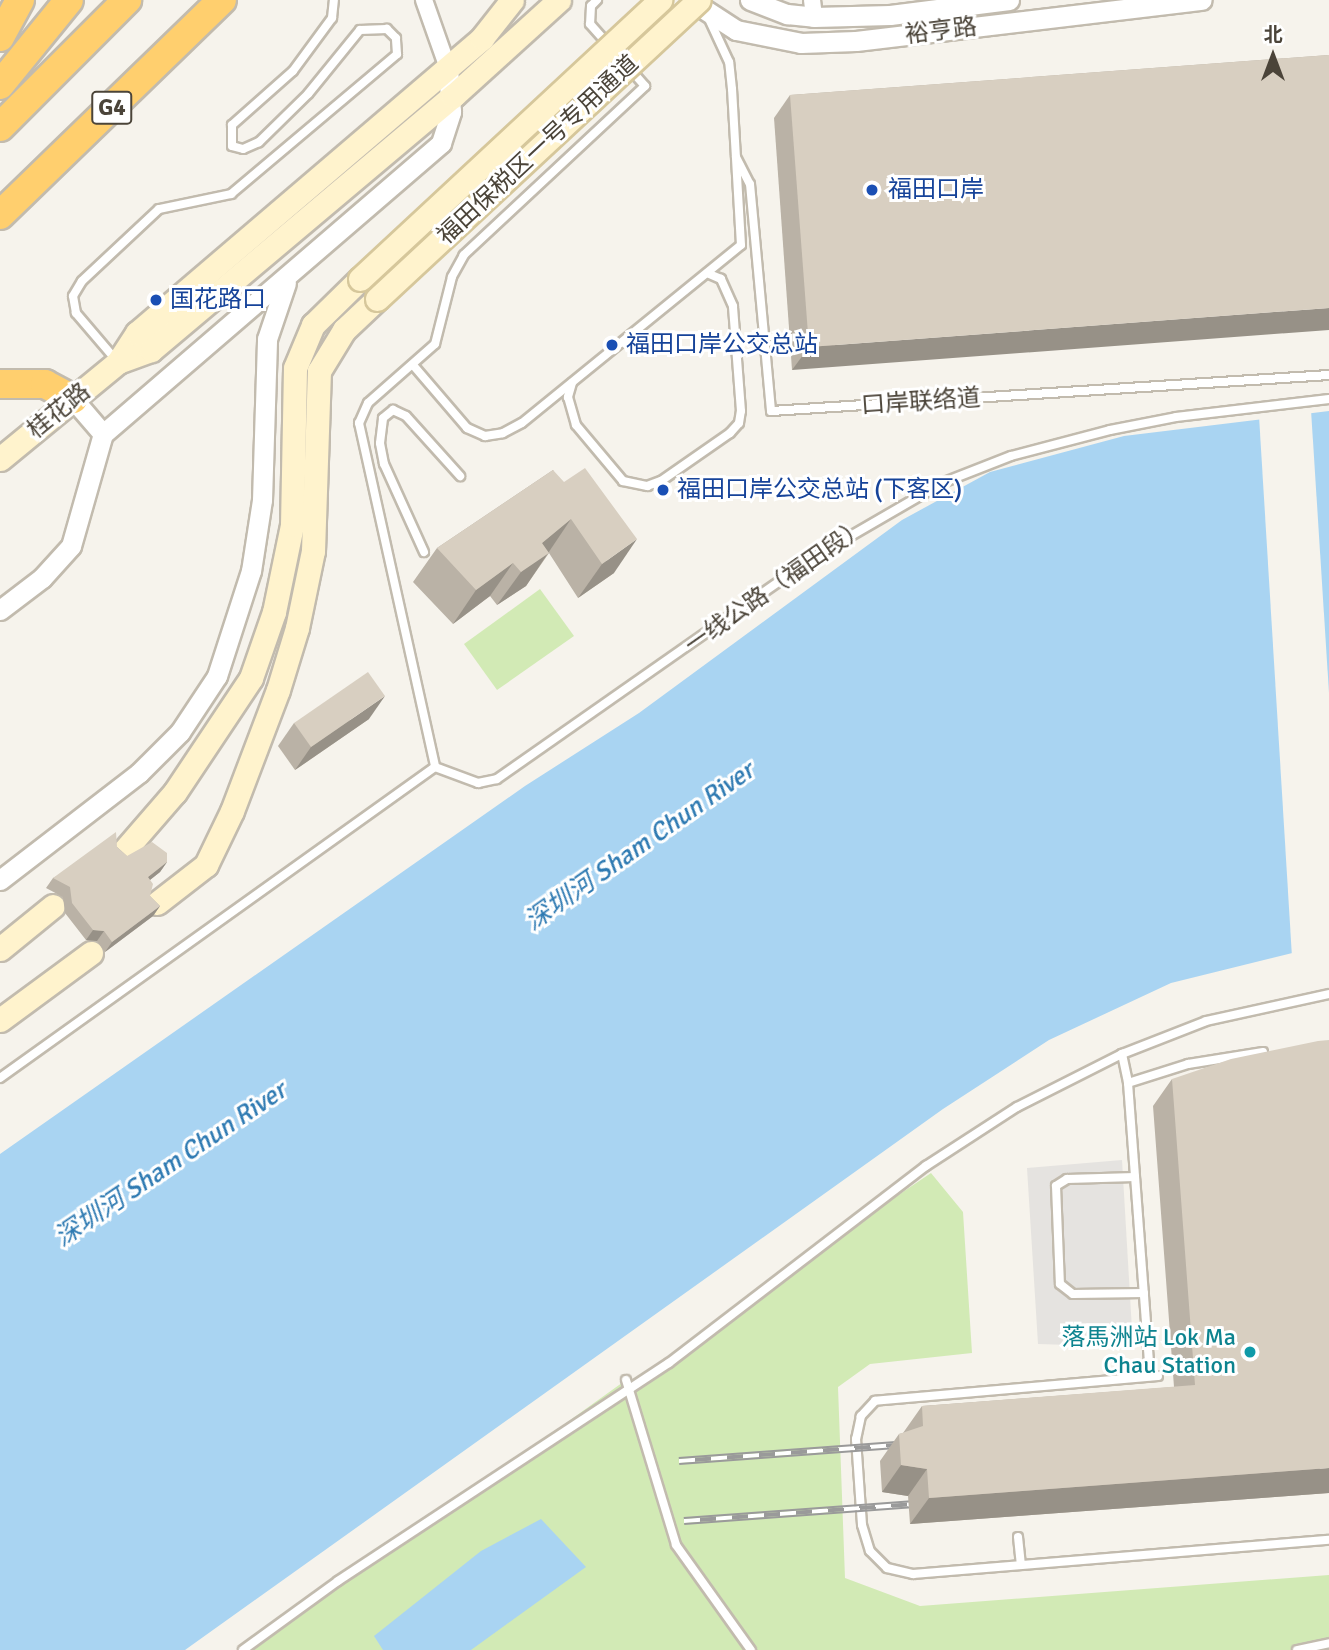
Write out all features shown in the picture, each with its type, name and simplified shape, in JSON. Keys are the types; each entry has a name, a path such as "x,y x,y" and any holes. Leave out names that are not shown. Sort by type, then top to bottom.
{"highway":[{"path":"0,37 20,0"},
{"path":"0,85 68,0"},
{"name":"G4","path":"0,127 127,0"},
{"name":"G4","path":"0,215 222,0"},
{"path":"0,384 45,384 74,399"}],"main road":[{"path":"118,362 137,333 448,68 495,25 512,0"},
{"path":"118,362 152,350 453,96 559,0"},
{"name":"福田保税区一号专用通道","path":"123,852 159,814 224,724 262,650 292,524 295,368 313,325 660,0"},
{"name":"福田保税区一号专用通道","path":"157,903 206,865 232,811 278,691 298,628 313,551 319,371 344,330 702,7"},
{"name":"桂花路","path":"0,459 118,362"},
{"path":"0,949 53,906"},
{"path":"0,1020 91,953"}],"street":[{"path":"0,610 42,578 71,546 103,434 288,278 441,143 453,96 448,68 424,0"},
{"name":"裕亨路","path":"690,0 760,38 827,43 1202,0"},
{"name":"裕亨路","path":"750,0 787,14 813,9 890,15 1009,0"},
{"path":"0,880 139,773 180,732 216,676 251,571 262,500 267,339 288,278"},
{"path":"74,399 103,434"}],"lane":[{"path":"118,362 76,313 74,296 82,281 159,209 231,194 397,54 396,38 387,29 360,30 308,94 260,142 243,149 232,146 232,125 293,71 332,18 334,0"},
{"path":"0,1078 435,767 359,424 368,403 435,344 443,328 452,277 464,255 645,86 590,24 591,6 597,0"},
{"path":"413,365 467,428 485,436 522,424 741,245 729,62 702,7"},
{"name":"口岸联络道","path":"736,158 750,184 771,411 1329,375"},
{"path":"573,382 568,397 576,425 623,481 647,486 661,481 730,433 739,423 741,411 733,306 721,279 707,273"},
{"name":"一线公路（福田段）","path":"435,767 478,783 497,779 811,559 942,483 1011,456 1110,430 1176,417 1329,399"},
{"path":"424,552 384,464 380,443 383,418 393,410 406,416 460,476"},
{"path":"243,1650 338,1580 629,1390 926,1166 1017,1107 1122,1054 1206,1021 1329,994"},
{"path":"1128,1083 1188,1064 1281,1049"},
{"path":"1122,1054 1128,1083 1144,1293 1154,1376 898,1395 867,1408 856,1439 862,1525 878,1562 913,1574 1329,1540"},
{"path":"1135,1177 1067,1179 1056,1186 1060,1284 1073,1294 1144,1293"},
{"path":"626,1380 676,1545 751,1650"},
{"path":"1018,1537 1021,1565"},
{"path":"1297,1650 1329,1643"}],"green space":[{"path":"540,589 574,636 497,690 464,644"},
{"path":"931,1173 963,1212 972,1353 870,1364 838,1387 845,1578 920,1606 1329,1575 1329,1650 250,1650 626,1380 632,1395 747,1297"}],"shaded area":[{"path":"1122,1160 1133,1347 1038,1344 1027,1168"}],"water":[{"name":"深圳河 Sham Chun River","path":"1329,411 1329,944 1171,983 1049,1040 943,1109 185,1650 0,1650 0,1154 525,786 639,713 902,520 990,472 1124,436"},
{"path":"541,1519 586,1567 471,1650 383,1650 374,1636 481,1551"}],"pier":[{"path":"1311,410 1329,693 1329,948 1292,957 1259,416"}],"building":[{"name":"福田口岸","path":"1329,55 1329,308 809,347 790,95"},
{"path":"585,468 637,539 602,564 571,519 542,543 549,553 521,572 513,563 476,590 437,548 553,470 564,482"},
{"path":"368,672 385,696 311,747 294,723"},
{"path":"116,832 117,847 127,856 152,842 167,853 167,862 148,877 153,884 150,896 160,906 112,942 104,931 93,930 72,903 70,887 53,878"},
{"path":"1329,1040 1329,1468 929,1498 927,1469 901,1465 899,1434 923,1426 922,1406 1195,1385 1172,1079 1231,1059"}],"railway":[{"path":"679,1461 909,1444"},
{"path":"684,1521 928,1503"}],"place":[{"name":"福田口岸","path":"872,190"},
{"name":"国花路口","path":"156,300"},
{"name":"福田口岸公交总站","path":"612,345"},
{"name":"福田口岸公交总站 (下客区)","path":"663,490"},
{"name":"落馬洲站 Lok Ma Chau Station","path":"1250,1352"}]}
